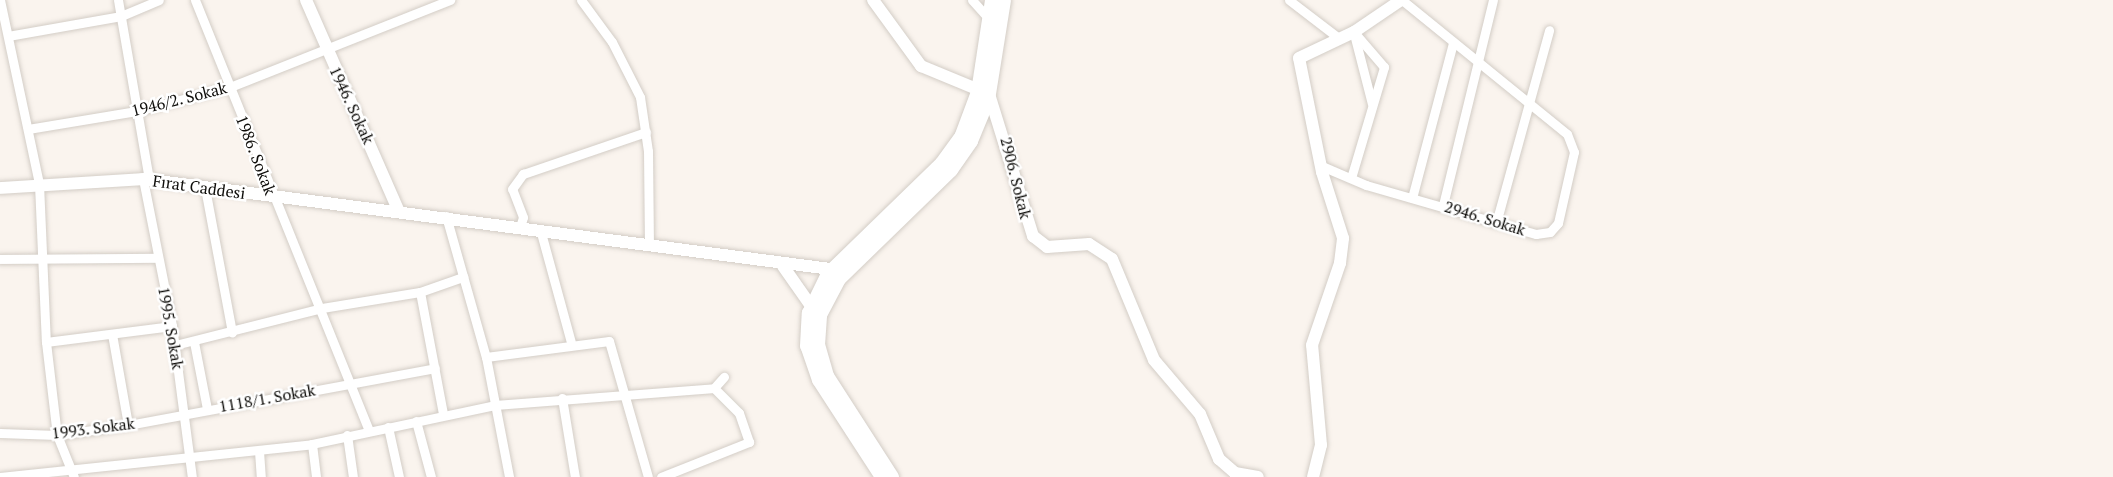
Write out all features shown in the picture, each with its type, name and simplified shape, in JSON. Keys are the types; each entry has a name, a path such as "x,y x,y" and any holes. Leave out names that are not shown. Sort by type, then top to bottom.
{"main road":[{"path":"984,90 987,18 992,0"},
{"path":"882,477 814,369 806,334 811,306 841,269 946,166 984,90 1004,0"},
{"path":"841,269 821,312 820,355 827,376 892,477"}],"street":[{"path":"0,0 39,184 46,342 57,435 74,473"},
{"name":"1995. Sokak","path":"118,0 193,460 192,477"},
{"path":"8,36 120,16 159,0"},
{"name":"1986. Sokak","path":"195,0 273,197 322,308 348,384 369,430"},
{"name":"1946. Sokak","path":"306,0 326,51 398,210"},
{"name":"1946/2. Sokak","path":"28,129 137,111 230,87 326,51 425,4 450,0"},
{"path":"581,0 634,84 646,132 649,246"},
{"path":"873,0 923,67 984,90"},
{"path":"972,0 987,18"},
{"path":"1289,0 1336,36"},
{"path":"1313,477 1321,445 1312,345 1340,263 1343,238 1299,58 1336,36 1354,32 1402,0"},
{"name":"2946. Sokak","path":"1324,167 1412,198 1443,205 1536,234 1550,232 1558,223 1572,171 1574,152 1567,134 1402,0"},
{"path":"1443,205 1493,0"},
{"path":"1497,223 1527,102 1549,30"},
{"path":"1351,178 1383,62 1354,32"},
{"path":"1354,32 1372,104"},
{"path":"1412,198 1453,43"},
{"name":"2906. Sokak","path":"984,90 1033,236 1047,247 1089,244 1112,258 1154,360 1200,414 1219,459 1235,473 1258,477"},
{"path":"520,227 522,217 512,189 523,174 646,132"},
{"name":"Fırat Caddesi","path":"0,188 39,184 146,180 446,216 783,266 841,269"},
{"path":"205,188 232,332"},
{"path":"446,216 486,357 509,477"},
{"path":"540,230 571,342"},
{"path":"0,259 42,255 159,258"},
{"path":"783,266 811,306"},
{"path":"175,345 322,308 420,292 463,277"},
{"path":"420,292 443,414"},
{"path":"46,342 172,326"},
{"path":"112,334 128,425"},
{"path":"486,357 571,342 604,339 612,344 648,477"},
{"path":"194,342 207,409"},
{"name":"1118/1. Sokak","path":"185,413 435,368"},
{"path":"0,477 74,473 312,444 443,414 495,405 561,398 625,398 714,388 724,377"},
{"path":"661,477 749,442 739,412 714,388"},
{"path":"561,398 575,477"},
{"name":"1993. Sokak","path":"0,433 57,435 128,425 185,413"},
{"path":"416,421 431,477"},
{"path":"388,427 399,477"},
{"path":"347,435 353,477"},
{"path":"312,444 316,477"},
{"path":"259,451 261,477"},
{"path":"129,466 130,477"}]}
